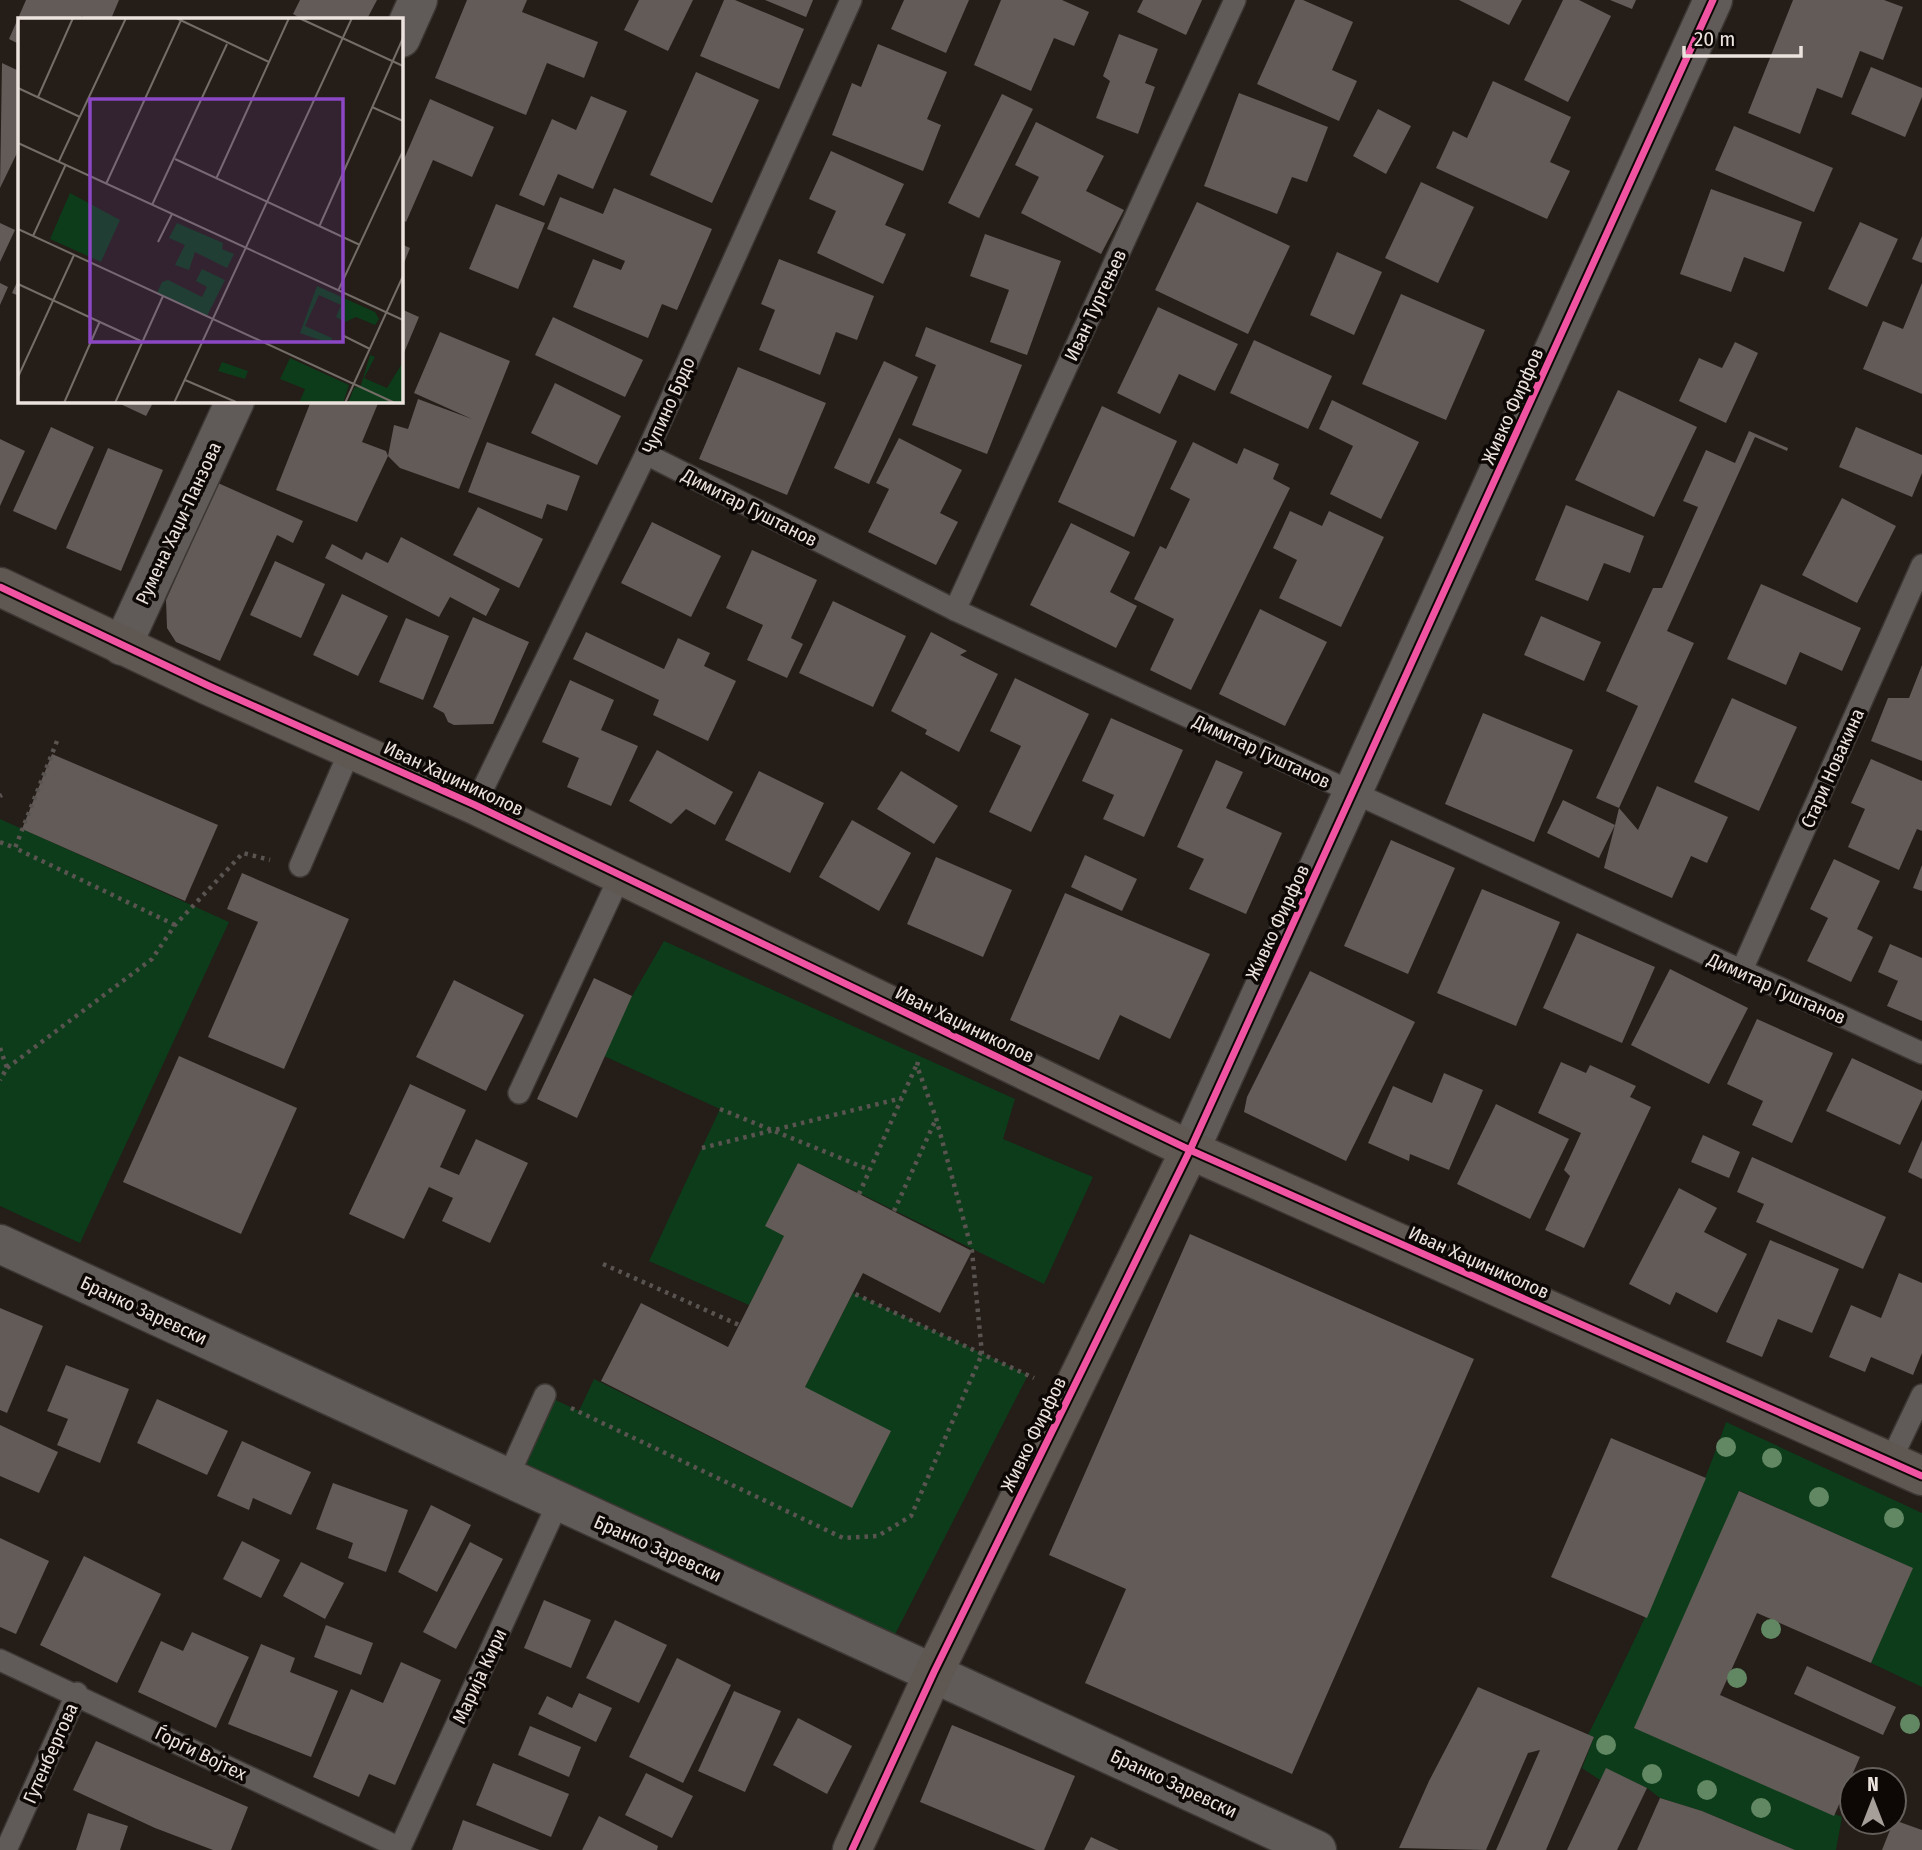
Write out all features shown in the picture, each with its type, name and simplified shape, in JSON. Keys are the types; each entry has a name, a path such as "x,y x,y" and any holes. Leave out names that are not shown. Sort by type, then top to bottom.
{"street":[{"path":"402,36 418,0"},
{"name":"Живко Фирфов","path":"852,1850 934,1672 1190,1150 1713,0"},
{"name":"Румена Хаџи-Панзова","path":"122,646 234,402"},
{"name":"Иван Хаџиниколов","path":"0,587 122,646 475,805 1190,1150 1906,1469"},
{"name":"Бранко Заревски","path":"0,1244 558,1503 934,1672 1318,1850"}],"lane":[{"name":"Чупино Брдо","path":"475,805 646,454 851,0"},
{"name":"Иван Тургењев","path":"955,610 1234,0"},
{"name":"Димитар Гуштанов","path":"646,454 955,610 1922,1053"},
{"name":"Стари Новакина","path":"1741,972 1922,565"},
{"path":"300,866 351,748"},
{"path":"519,1093 620,876"},
{"path":"507,1479 545,1395"},
{"path":"1906,1469 1922,1395"},
{"name":"Марија Кири","path":"400,1849 558,1503"},
{"name":"Ѓорѓи Војтех","path":"0,1660 77,1693 400,1849"},
{"name":"Гутенбергова","path":"6,1850 77,1693"}],"path":[{"path":"15,848 57,741"},
{"path":"0,842 175,925"},
{"path":"0,1080 7,1068 152,959 175,925 243,853 300,866"},
{"path":"859,1194 917,1066 931,1026"},
{"path":"0,1048 7,1068"},
{"path":"545,1395 843,1538 878,1536 911,1516 982,1354 972,1251 936,1118 917,1066"},
{"path":"702,1148 902,1098"},
{"path":"720,1109 870,1170"},
{"path":"894,1212 936,1118"},
{"path":"603,1264 739,1325"},
{"path":"853,1293 1070,1394"}],"green space":[{"path":"0,819 229,922 80,1243 0,1206"},
{"path":"664,941 1015,1099 1003,1139 1093,1177 1044,1284 798,1163 766,1226 784,1236 749,1305 649,1261 720,1109 604,1056 632,996"},
{"path":"853,1293 1028,1375 887,1650 507,1479 545,1395 579,1411 594,1379 852,1508 805,1387"},
{"path":"1726,1422 1922,1513 1922,1687 1871,1663 1912,1568 1740,1491 1635,1728 1838,1815 1836,1850 1795,1850 1702,1811 1660,1798 1647,1788 1607,1769 1600,1780 1582,1768 1594,1737 1588,1735 1662,1581"}],"building":[{"path":"26,0 119,0 111,18 18,18"},
{"path":"300,0 377,0 368,18 300,18 293,14"},
{"path":"467,0 527,0 522,12 598,42 584,78 547,63 526,115 435,78"},
{"path":"639,0 693,0 668,51 624,30"},
{"path":"724,0 735,0 804,29 779,89 700,56"},
{"path":"765,0 813,0 806,17"},
{"path":"904,0 969,0 946,53 891,29"},
{"path":"1001,0 1062,0 1089,12 1074,46 1054,38 1031,91 974,65"},
{"path":"1143,0 1202,0 1186,35 1137,12"},
{"path":"1295,0 1303,0 1353,22 1332,70 1357,81 1339,121 1257,84"},
{"path":"1459,0 1522,0 1509,25"},
{"path":"1563,0 1579,0 1611,16 1568,102 1524,80"},
{"path":"1610,0 1636,0 1632,9"},
{"path":"1793,0 1884,0 1903,7 1883,60 1860,51 1842,98 1817,88 1800,134 1748,113"},
{"path":"18,18 18,44 9,39"},
{"path":"1119,34 1158,49 1145,83 1155,87 1138,134 1096,118 1110,81 1103,76"},
{"path":"878,44 947,72 927,119 941,125 923,171 832,135 852,83 861,87"},
{"path":"2,63 18,71 18,151 0,188"},
{"path":"1871,67 1922,88 1922,97 1905,137 1851,114"},
{"path":"696,72 759,100 712,203 650,175"},
{"path":"1493,81 1571,117 1550,162 1570,171 1547,219 1436,168 1453,131 1467,138"},
{"path":"1239,93 1328,127 1307,182 1292,177 1277,214 1204,186"},
{"path":"1002,94 1033,109 979,218 948,203"},
{"path":"591,96 627,111 593,189 558,174 544,206 519,195 552,119 576,130"},
{"path":"430,99 494,127 472,177 433,160 406,222 402,220 402,164"},
{"path":"1378,109 1411,126 1386,174 1353,156"},
{"path":"1036,122 1104,156 1086,191 1124,210 1101,254 1021,213 1039,177 1015,165"},
{"path":"1734,126 1833,168 1814,212 1715,170"},
{"path":"831,151 904,184 885,225 906,234 883,284 817,253 836,211 809,199"},
{"path":"1421,182 1474,207 1438,283 1385,258"},
{"path":"614,188 712,229 677,310 662,304 648,338 573,307 593,259 621,270 625,261 547,229 560,197 603,214"},
{"path":"1711,189 1802,222 1784,272 1744,257 1731,292 1680,274"},
{"path":"1197,202 1290,246 1248,334 1155,290"},
{"path":"496,204 545,223 518,289 469,269"},
{"path":"1860,222 1898,239 1867,307 1828,289"},
{"path":"0,223 15,230 0,262"},
{"path":"985,234 1061,261 1027,355 990,342 1009,290 970,276"},
{"path":"1922,236 1922,263 1912,259"},
{"path":"402,244 410,248 402,268"},
{"path":"1337,252 1382,272 1354,335 1310,315"},
{"path":"779,259 874,296 857,340 836,332 820,375 759,350 775,310 761,304"},
{"path":"18,280 18,296 12,293"},
{"path":"0,283 8,287 0,305"},
{"path":"1922,283 1922,394 1863,369 1883,321 1903,329"},
{"path":"1401,294 1485,330 1446,420 1362,384"},
{"path":"1158,307 1238,344 1215,391 1179,374 1160,414 1117,393"},
{"path":"402,309 419,317 402,358"},
{"path":"553,317 643,360 625,397 535,355"},
{"path":"926,327 1022,365 987,454 912,425 936,365 915,356"},
{"path":"440,332 510,361 459,489 400,468 388,456 394,425 408,429 418,399 472,419 414,393"},
{"path":"1254,340 1332,376 1308,429 1230,393"},
{"path":"1735,342 1758,353 1726,423 1679,401 1699,358 1722,368"},
{"path":"884,361 918,377 869,484 834,468"},
{"path":"738,367 826,403 787,495 699,459"},
{"path":"555,383 621,416 597,465 531,433"},
{"path":"1618,390 1697,427 1654,517 1575,480"},
{"path":"1332,400 1419,442 1381,519 1330,494 1353,446 1319,429"},
{"path":"116,402 153,402 146,416"},
{"path":"311,402 379,402 362,442 386,451 388,456 357,522 276,490"},
{"path":"1102,406 1177,441 1134,537 1058,502"},
{"path":"51,427 94,447 56,530 13,511"},
{"path":"1856,427 1922,455 1922,473 1912,497 1839,467"},
{"path":"1749,431 1788,448 1787,451 1755,437 1667,631 1694,643 1619,808 1596,798 1638,706 1606,691 1653,588 1662,588 1698,507 1683,501 1706,450 1735,463"},
{"path":"899,438 962,470 940,513 958,522 936,565 868,532 889,489 876,483"},
{"path":"0,439 25,451 0,506"},
{"path":"487,442 580,476 567,511 547,504 542,519 468,492"},
{"path":"1193,442 1237,464 1244,448 1279,464 1273,479 1290,488 1191,690 1150,670 1174,619 1134,599 1160,546 1166,549 1190,499 1170,489"},
{"path":"108,448 163,470 121,571 66,548"},
{"path":"218,483 303,521 293,543 277,535 220,661 176,642 167,628 166,600"},
{"path":"1842,498 1896,526 1857,603 1802,575"},
{"path":"1566,505 1644,536 1630,573 1604,563 1588,601 1535,580"},
{"path":"478,507 543,539 519,588 453,555"},
{"path":"1290,511 1322,526 1329,511 1384,537 1341,627 1279,598 1297,560 1273,548"},
{"path":"652,522 721,556 691,617 621,583"},
{"path":"1071,523 1130,552 1110,592 1137,606 1116,648 1030,605"},
{"path":"401,537 500,589 486,616 450,597 439,617 325,558 332,544 362,560 366,552 388,563"},
{"path":"752,550 817,580 791,638 803,644 787,678 747,660 763,625 726,608"},
{"path":"275,561 325,584 301,638 250,615"},
{"path":"1761,584 1861,628 1842,671 1800,652 1786,685 1727,659"},
{"path":"342,594 388,616 358,676 313,655"},
{"path":"833,601 906,636 873,707 799,673"},
{"path":"1260,609 1327,642 1285,726 1219,694"},
{"path":"1541,616 1601,642 1584,681 1524,655"},
{"path":"473,617 529,642 493,724 454,725 448,722 444,713 433,707"},
{"path":"406,618 449,636 423,700 379,682"},
{"path":"586,632 664,669 678,638 710,653 704,666 736,681 708,741 653,715 659,700 573,659"},
{"path":"931,632 967,651 960,655 998,674 959,752 925,734 927,730 891,711"},
{"path":"1922,665 1922,761 1871,741 1888,698 1909,698"},
{"path":"1015,678 1089,714 1031,832 989,812 1021,746 990,731"},
{"path":"570,680 614,700 601,730 638,746 611,806 567,787 579,758 542,742"},
{"path":"1732,698 1797,727 1759,811 1694,782"},
{"path":"1483,713 1573,750 1534,842 1445,804"},
{"path":"1111,718 1183,750 1144,837 1103,819 1114,795 1082,781"},
{"path":"657,750 733,792 715,825 686,809 671,824 629,801"},
{"path":"52,754 218,825 185,901 22,829"},
{"path":"1871,759 1922,781 1922,831 1917,829 1899,870 1848,847 1865,809 1851,803"},
{"path":"1216,760 1243,772 1226,808 1282,833 1246,914 1189,889 1204,859 1177,847"},
{"path":"759,771 824,803 790,873 725,840"},
{"path":"901,771 958,806 934,844 877,809"},
{"path":"1657,786 1728,817 1707,863 1691,856 1672,898 1604,868 1619,808 1638,830"},
{"path":"1563,800 1615,825 1599,858 1547,833"},
{"path":"852,820 911,853 879,911 819,877"},
{"path":"1391,840 1455,868 1408,974 1344,946"},
{"path":"1085,855 1137,879 1122,911 1071,887"},
{"path":"936,857 1012,890 983,957 907,924"},
{"path":"1834,859 1880,881 1857,929 1873,937 1851,982 1807,961 1828,918 1810,909"},
{"path":"1922,865 1922,891 1913,888"},
{"path":"242,873 349,919 284,1069 208,1037 258,922 227,909"},
{"path":"1482,889 1560,922 1516,1026 1437,993"},
{"path":"1065,893 1210,954 1170,1039 1120,1015 1099,1060 1010,1020"},
{"path":"1577,933 1655,967 1622,1043 1543,1008"},
{"path":"1890,944 1922,958 1922,1021 1887,1006 1898,981 1878,972"},
{"path":"1670,969 1748,1008 1709,1084 1631,1045"},
{"path":"1310,971 1415,1022 1346,1161 1244,1112 1247,1097"},
{"path":"594,978 632,996 577,1118 537,1099"},
{"path":"454,980 524,1015 486,1091 416,1057"},
{"path":"1757,1019 1833,1053 1792,1143 1752,1125 1763,1101 1727,1084"},
{"path":"179,1056 297,1108 241,1234 123,1182"},
{"path":"1852,1058 1922,1091 1922,1099 1900,1145 1826,1111"},
{"path":"1561,1062 1586,1073 1590,1065 1636,1086 1630,1097 1651,1107 1584,1248 1545,1230 1570,1176 1564,1170 1581,1133 1538,1113"},
{"path":"1444,1073 1483,1090 1449,1170 1410,1154 1409,1161 1368,1143 1393,1086 1432,1103"},
{"path":"410,1084 466,1110 440,1167 459,1175 476,1139 528,1163 490,1243 442,1221 453,1198 429,1187 404,1239 349,1214"},
{"path":"1496,1104 1569,1139 1530,1219 1457,1184"},
{"path":"1703,1135 1740,1152 1729,1178 1691,1162"},
{"path":"1922,1140 1922,1179 1908,1172"},
{"path":"1752,1157 1886,1217 1863,1269 1756,1222 1764,1204 1737,1192"},
{"path":"798,1163 972,1251 940,1313 863,1273 805,1387 891,1431 852,1508 601,1381 641,1303 728,1347 784,1236 765,1226"},
{"path":"1679,1188 1717,1208 1704,1232 1747,1254 1717,1313 1676,1292 1670,1305 1629,1284"},
{"path":"1190,1234 1474,1359 1292,1774 1085,1683 1126,1589 1049,1555"},
{"path":"1770,1240 1839,1269 1812,1333 1778,1319 1762,1357 1726,1342"},
{"path":"1899,1273 1922,1283 1922,1353 1913,1375 1871,1357 1865,1372 1829,1357 1851,1305 1881,1318"},
{"path":"0,1308 43,1326 7,1413 0,1410"},
{"path":"66,1365 129,1389 100,1463 57,1445 68,1419 47,1411"},
{"path":"157,1399 228,1431 207,1475 137,1443"},
{"path":"0,1425 58,1452 39,1493 0,1476"},
{"path":"1611,1438 1706,1478 1647,1618 1551,1577"},
{"path":"242,1441 311,1472 291,1515 253,1498 249,1510 217,1496"},
{"path":"333,1483 408,1510 386,1572 348,1558 353,1543 316,1529"},
{"path":"1739,1491 1913,1568 1871,1663 1757,1613 1720,1695 1860,1757 1856,1766 1838,1766 1838,1807 1834,1816 1634,1728"},
{"path":"431,1505 471,1525 437,1592 398,1572"},
{"path":"0,1538 49,1561 16,1634 0,1627"},
{"path":"242,1541 280,1560 261,1598 223,1579"},
{"path":"470,1542 503,1559 456,1649 423,1632"},
{"path":"84,1556 161,1594 117,1683 40,1645"},
{"path":"301,1562 344,1583 325,1619 283,1596"},
{"path":"544,1600 591,1620 571,1668 524,1648"},
{"path":"615,1620 667,1645 639,1703 586,1678"},
{"path":"326,1625 373,1643 361,1675 314,1657"},
{"path":"192,1632 249,1657 216,1728 138,1692 161,1641 183,1651"},
{"path":"261,1644 295,1658 290,1672 338,1691 311,1757 228,1724"},
{"path":"677,1658 731,1685 683,1783 629,1757"},
{"path":"401,1662 441,1680 395,1785 369,1774 359,1797 313,1777 351,1689 383,1703"},
{"path":"1807,1666 1896,1707 1883,1735 1794,1694"},
{"path":"1478,1687 1594,1737 1546,1850 1496,1850 1540,1750 1528,1753 1486,1850 1399,1848 1429,1781"},
{"path":"734,1691 781,1711 745,1792 698,1771"},
{"path":"579,1693 612,1708 596,1742 538,1714 547,1696 572,1708"},
{"path":"798,1718 852,1746 827,1794 773,1765"},
{"path":"952,1725 1075,1776 1044,1850 1036,1850 920,1802"},
{"path":"530,1726 581,1747 569,1777 518,1755"},
{"path":"96,1741 248,1807 231,1850 213,1850 155,1828 73,1790"},
{"path":"493,1763 569,1794 551,1837 476,1805"},
{"path":"1606,1768 1647,1788 1617,1850 1567,1850"},
{"path":"646,1773 693,1796 672,1838 625,1815"},
{"path":"1660,1798 1702,1811 1795,1850 1637,1850"},
{"path":"88,1813 128,1826 120,1850 76,1850"},
{"path":"599,1816 658,1846 657,1850 582,1850"},
{"path":"463,1820 540,1850 452,1850"},
{"path":"1908,1825 1922,1830 1922,1850 1882,1850 1888,1836 1908,1836"},
{"path":"1091,1837 1119,1850 1084,1850"}],"cycle path":[{"path":"852,1850 934,1672 1190,1150 1713,0"},
{"path":"0,587 209,686 475,805 1190,1150 1922,1476"}]}
